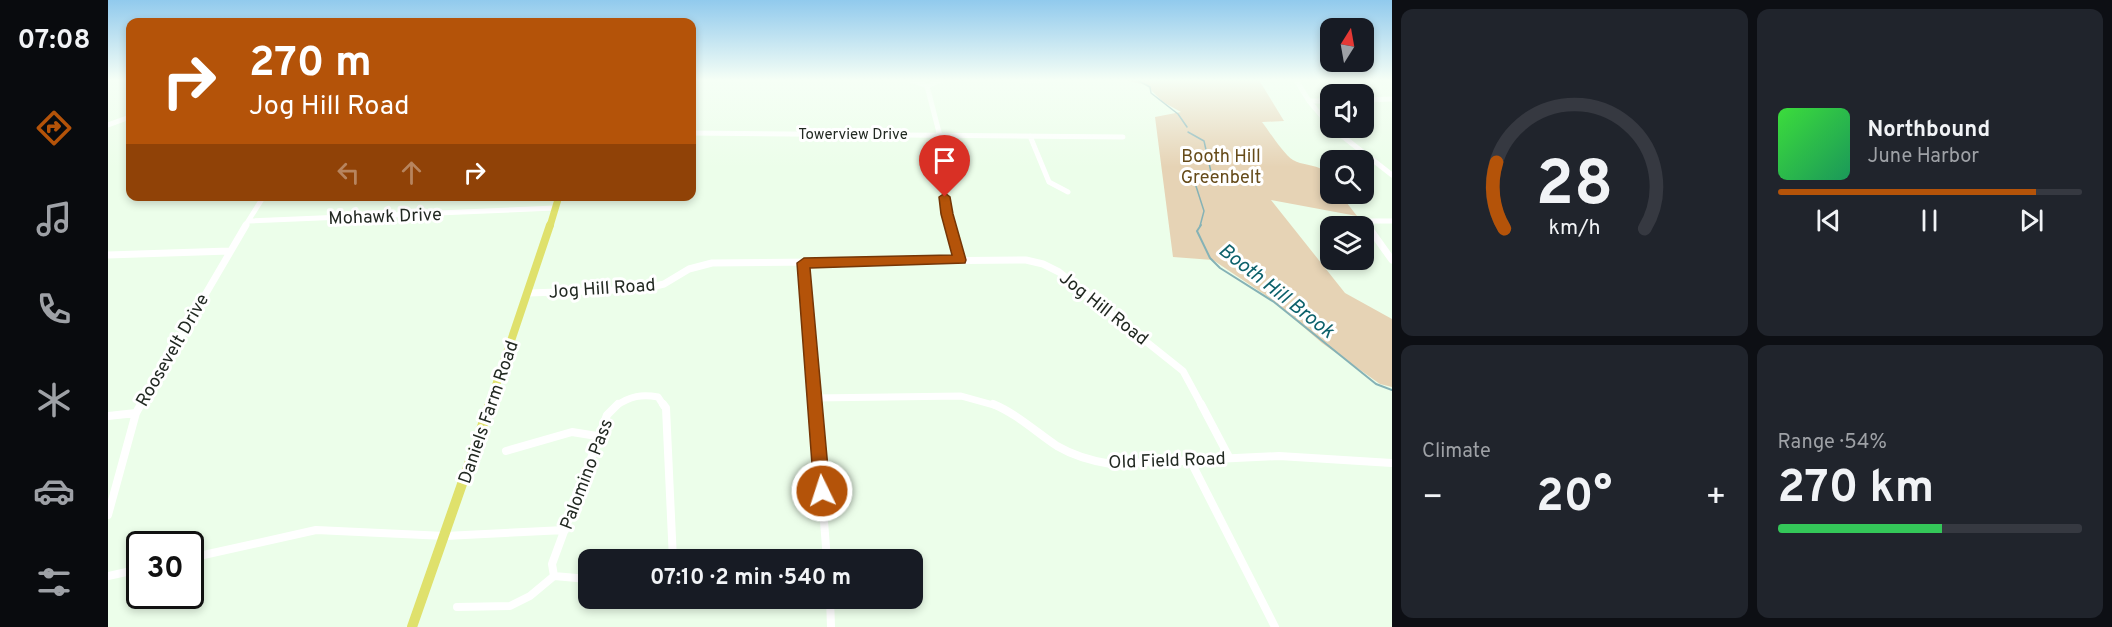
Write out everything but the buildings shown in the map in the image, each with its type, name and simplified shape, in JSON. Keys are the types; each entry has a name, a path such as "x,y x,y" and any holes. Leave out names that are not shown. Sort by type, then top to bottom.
{"main road":[{"name":"Daniels Farm Road","path":"412,627 529,293 558,201"}],"street":[{"path":"934,109 949,171 945,197 947,214 960,260"},
{"path":"108,125 126,118"},
{"name":"Towerview Drive","path":"696,133 1123,137"},
{"path":"1030,136 1049,182 1068,192"},
{"path":"1345,138 1392,176"},
{"name":"Roosevelt Drive","path":"108,515 136,413 229,251 261,201"},
{"name":"Mohawk Drive","path":"250,221 555,208"},
{"path":"1392,221 1369,221 1366,226 1392,260"},
{"path":"108,255 229,251"},
{"name":"Jog Hill Road","path":"529,293 643,289 664,284 690,269 712,263 1026,260 1043,264 1059,272 1183,371 1229,457"},
{"path":"804,263 826,549"},
{"name":"Palomino Pass","path":"554,576 552,564 597,436 607,415 622,400 644,394 658,397 666,408 672,549"},
{"name":"Old Field Road","path":"815,398 961,396 983,400 1008,412 1061,449 1089,462 1111,464 1279,456 1392,463"},
{"path":"108,416 136,413"},
{"path":"506,451 572,432 597,436"},
{"path":"1190,460 1275,627"},
{"path":"204,555 316,530 445,537 565,530"},
{"path":"108,576 126,572"},
{"path":"457,607 510,606 530,596 554,576 578,578"},
{"path":"830,609 831,627"}],"green space":[{"name":"Booth Hill Greenbelt","path":"1176,109 1277,109 1284,121 1262,122 1293,160 1320,168 1320,204 1348,204 1357,216 1271,200 1320,262 1320,270 1327,270 1345,293 1392,319 1392,387 1380,384 1322,343 1271,299 1213,260 1173,257 1155,117 1181,112"}],"waterway":[{"name":"Booth Hill Brook","path":"1172,109 1187,127"},
{"name":"Booth Hill Brook","path":"1188,132 1204,141 1211,172 1194,180 1204,211 1200,226"},
{"name":"Booth Hill Brook","path":"1201,225 1197,231 1210,258 1220,268 1274,302 1376,384 1392,390"}],"route":[{"path":"822,491 804,263 960,260 947,214 945,197"}]}
